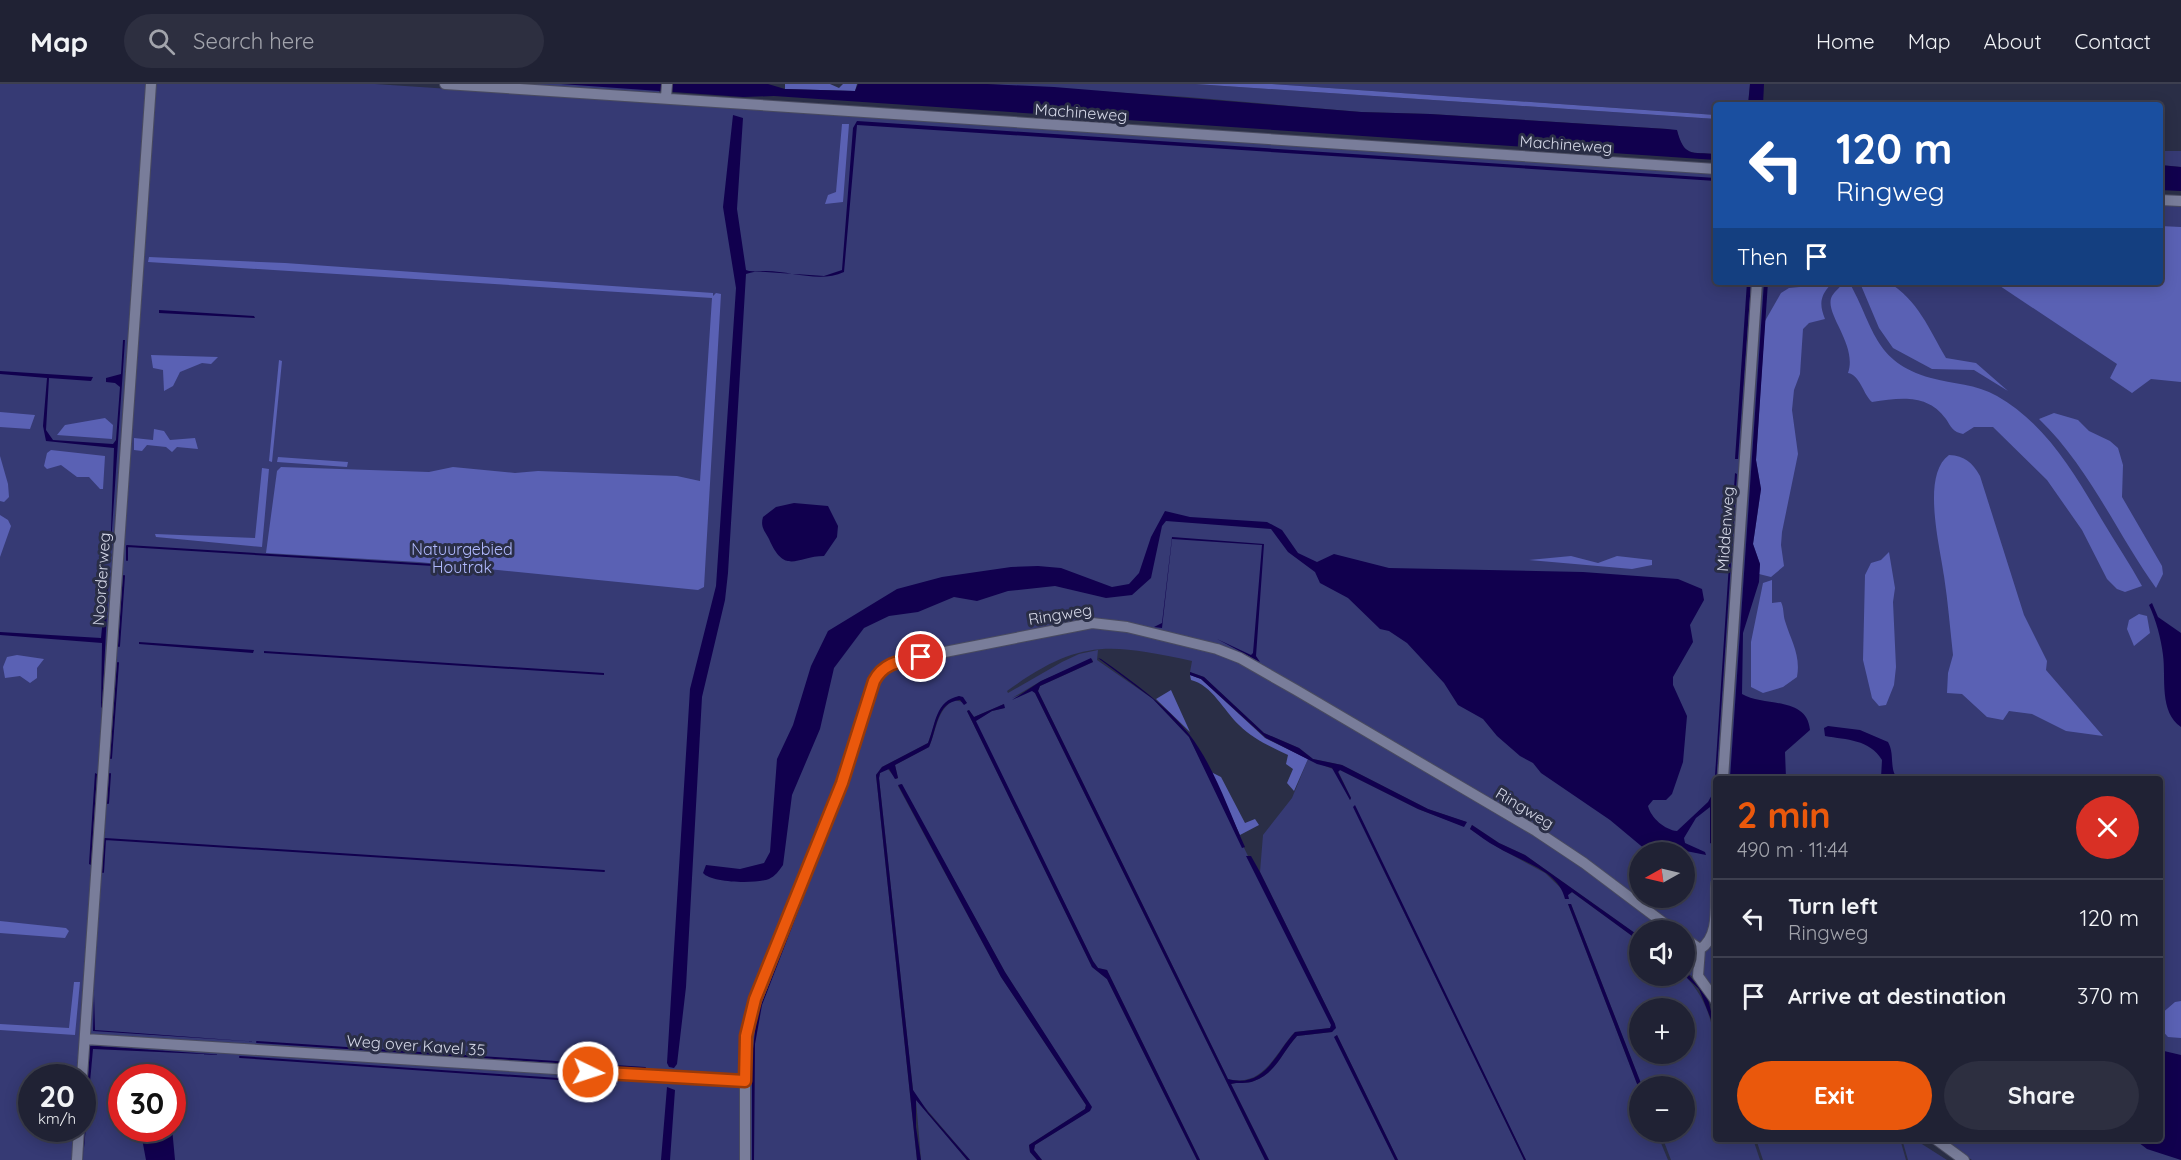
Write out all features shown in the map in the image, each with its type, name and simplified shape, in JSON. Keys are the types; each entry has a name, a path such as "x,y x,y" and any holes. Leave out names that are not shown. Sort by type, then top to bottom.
{"street":[{"name":"Noorderweg","path":"83,1064 151,84"},
{"name":"Machineweg","path":"445,84 648,98 666,91 681,101 1713,169"},
{"path":"2163,200 2181,201"},
{"name":"Middenweg","path":"1723,776 1757,285"},
{"name":"Ringweg","path":"745,1160 746,1036 755,999 842,783 879,672 890,664 903,660 1098,622 1201,644 1240,658 1559,846 1659,920"},
{"path":"1700,949 1709,943 1713,933"},
{"path":"1695,946 1700,949"},
{"path":"1700,949 1698,976 1713,997"},
{"name":"Weg over Kavel 35","path":"85,1039 745,1081"},
{"path":"76,1160 78,1142"},
{"path":"1939,1142 1964,1160"}],"green space":[{"name":"Natuurgebied Houtrak","path":"0,84 375,84 1713,173 1713,285 1754,285 1721,776 1713,776 1711,925 1695,979 1695,920 1629,920 1629,929 1525,855 1499,843 1472,825 1470,829 1497,847 1545,873 1568,895 1572,892 1629,934 1629,986 1693,986 1707,1010 1713,1031 1713,1142 1754,1142 1760,1160 1671,1160 1664,1142 1695,1142 1695,1076 1638,1076 1633,1064 1695,1064 1695,998 1629,998 1629,1053 1571,904 1568,904 1634,1076 1629,1076 1629,1142 1661,1142 1668,1160 1526,1160 1353,807 1524,1160 1398,1160 1337,1035 1335,1037 1395,1160 1269,1160 1231,1084 1251,1082 1262,1077 1274,1067 1297,1036 1332,1032 1335,1024 1260,872 1263,835 1292,798 1308,759 1335,770 1350,800 1338,771 1340,770 1418,809 1463,826 1466,822 1428,809 1342,765 1313,759 1299,748 1264,733 1204,677 1190,672 1192,661 1116,649 1095,650 1075,654 1054,662 1007,691 1008,693 1079,654 1098,650 1097,660 1153,699 1189,737 1332,1025 1330,1028 1295,1032 1260,1073 1241,1080 1228,1079 1038,691 1040,686 1093,662 1092,659 1041,681 1012,698 1032,690 1035,693 1265,1160 1200,1160 1107,970 1098,968 1093,961 975,721 992,711 1004,708 1004,704 974,717 969,710 967,711 1092,967 1107,979 1197,1160 1042,1160 1034,1150 1035,1145 1089,1111 1091,1107 1005,972 901,784 898,786 1001,977 1086,1105 1085,1109 1029,1145 1030,1152 1037,1160 970,1160 916,1097 913,1090 879,778 880,773 887,768 896,779 898,778 895,765 929,747 938,721 948,704 940,711 928,743 882,767 876,775 917,1160 0,1160","holes":["959,696 967,703 954,700 951,702"]},
{"path":"480,84 660,84 659,94"},
{"path":"785,84 830,84 839,88 843,84 857,84 855,91 785,89"},
{"path":"987,84 1195,84 1713,119 1713,154 1695,153 1686,149 1677,131 1667,129 1430,114 1361,112 1187,97"},
{"path":"1195,84 1272,84 1713,115 1713,119"},
{"path":"1272,84 1750,84 1748,102 1713,102 1713,115"},
{"path":"842,124 849,124 843,202 825,204 828,195 836,192"},
{"path":"2163,151 2181,151 2181,167 2163,165"},
{"path":"2163,203 2181,205 2181,1160 1972,1160 1944,1142 2163,1142 2163,776 1726,776 1760,285 2163,285"},
{"path":"2163,226 2181,227 2181,382 2151,379 2132,393 2110,378 2117,364 1998,285 2163,285"},
{"path":"149,257 285,263 713,293 713,296 716,293 721,294 704,587 698,590 419,562 266,553 277,471 281,467 429,472 453,467 515,473 538,471 677,476 700,481 712,298 148,262"},
{"path":"1830,285 1822,300 1825,319 1809,323 1803,329 1800,374 1794,390 1792,410 1798,454 1782,532 1784,566 1771,577 1759,574 1760,564 1753,544 1761,489 1756,460 1765,321 1781,293 1789,288"},
{"path":"1842,285 1850,285 1878,340 1897,362 1931,378 1989,392 2014,407 2030,421 2069,467 2142,586 2125,592 2117,589 2107,579 2082,530 2047,480 1993,427 1974,427 1963,434 1953,429 1939,411 1922,401 1893,399 1872,402 1856,377 1848,373 1850,362 1848,351 1832,311 1832,296"},
{"path":"1861,285 1892,285 1898,289 1915,306 1946,358 1976,363 2008,391 1974,370 1932,369 1893,348 1879,328"},
{"path":"151,355 218,357 211,364 202,363 180,372 173,386 164,391 163,370 153,368"},
{"path":"279,360 282,361 272,462 269,461"},
{"path":"0,412 35,415 30,429 0,427"},
{"path":"2054,413 2078,420 2089,431 2110,441 2118,448 2123,465 2122,497 2162,566 2163,574 2156,588 2073,458 2039,419"},
{"path":"105,418 113,425 112,439 57,435 65,425"},
{"path":"154,429 164,431 170,440 195,438 198,449 177,447 172,452 166,447 147,445 142,451 134,450 134,438 153,440"},
{"path":"51,450 105,456 103,489 100,489 89,477 77,477 61,465 47,469 44,466 47,453"},
{"path":"1949,455 1967,461 1980,476 2024,615 2047,661 2046,670 2103,736 2066,731 2032,714 2009,711 2003,720 1987,717 1962,694 1947,693 1948,673 1953,655 1936,530 1934,494 1936,478 1941,465"},
{"path":"0,456 8,484 9,497 4,502 0,501"},
{"path":"278,457 348,462 347,467 277,462"},
{"path":"262,468 269,469 262,547 156,537 155,534 255,538"},
{"path":"0,515 8,520 11,526 0,557"},
{"path":"1889,552 1895,588 1893,602 1896,667 1894,685 1886,705 1879,706 1872,698 1863,660 1865,575 1871,563 1881,560"},
{"path":"1571,556 1598,563 1617,556 1652,560 1652,565 1632,569 1529,560"},
{"path":"1772,580 1772,603 1781,602 1782,604 1785,621 1797,655 1798,669 1797,677 1783,687 1763,693 1751,687 1751,642 1763,583"},
{"path":"2139,614 2147,616 2150,633 2134,646 2127,629 2129,620"},
{"path":"17,655 44,659 37,668 37,678 30,683 20,676 5,678 3,667 7,657"},
{"path":"1190,675 1201,679 1265,738 1308,759 1294,791 1287,783 1293,769 1286,764 1288,755 1244,730 1205,687 1191,680"},
{"path":"1171,690 1190,732 1156,699"},
{"path":"1211,772 1221,777 1245,823 1255,819 1259,825 1240,835"},
{"path":"0,921 66,928 69,931 65,938 0,933"},
{"path":"1713,932 1713,992 1702,976 1704,951"},
{"path":"74,982 80,982 75,1035 0,1030 0,1024 69,1028"},
{"path":"2181,1001 2181,1038 2168,1037 2163,1031 2163,1012 2175,1002"},
{"path":"916,1100 918,1102 967,1160 921,1160"},
{"path":"1757,1142 1901,1142 1906,1160 1763,1160"},
{"path":"1903,1142 1919,1142 1947,1160 1908,1160"}],"shaded area":[{"path":"561,84 768,84 785,89 855,91 858,84 987,84 1054,87 1361,112 1430,114 1677,130 1686,149 1695,153 1713,154 1713,160 774,96 743,97"},
{"path":"1750,84 1764,84 1763,102 1748,102"},
{"path":"733,115 743,118 737,209 746,270 757,272 746,274 728,573 725,600 702,697 686,987 677,1064 674,1068 669,1067 667,1063 690,689 716,586 736,288 723,207"},
{"path":"857,121 1713,178 1713,181 857,125 844,272 832,276 820,277 794,274 824,276 842,270 853,128"},
{"path":"2163,165 2181,167 2181,191 2163,190"},
{"path":"770,271 794,274 757,272"},
{"path":"1747,285 1751,285 1738,459 1735,459"},
{"path":"1764,285 1768,285 1756,460 1761,489 1753,544 1760,564 1759,582 1743,633 1742,694 1793,707 1807,719 1810,730 1785,752 1786,776 1730,776"},
{"path":"159,310 254,316 255,318 159,313"},
{"path":"123,340 125,340 110,558 114,448 46,441 43,426 47,378 0,374 0,371 93,377 91,381 49,378 46,430 53,440 113,444 116,440 120,387 115,383 106,382 106,378 121,374"},
{"path":"1735,473 1737,474 1715,776"},
{"path":"794,503 828,506 838,526 837,537 824,556 786,561 775,550 763,529 763,517 776,507"},
{"path":"1165,511 1190,517 1267,522 1282,530 1298,553 1317,562 1334,554 1389,568 1583,572 1678,579 1702,589 1704,600 1690,625 1693,642 1673,677 1673,685 1687,716 1683,762 1672,794 1666,800 1653,800 1648,806 1659,823 1677,831 1708,802 1713,793 1712,844 1710,843 1710,807 1696,818 1684,838 1685,842 1636,842 1610,820 1541,773 1533,763 1520,756 1497,736 1483,719 1458,705 1444,683 1407,643 1389,631 1380,629 1348,598 1320,583 1315,572 1288,552 1271,529 1166,521 1162,526 1151,578 1132,595 1106,598 1055,586 1008,591 977,601 954,597 918,612 889,616 864,628 834,668 820,729 792,795 783,865 771,878 754,882 724,881 703,873 706,865 740,869 764,863 770,852 777,759 793,725 811,666 828,631 897,589 942,577 1011,567 1038,566 1061,568 1112,587 1129,584 1139,573 1151,537"},
{"path":"1172,537 1264,544 1256,656 1260,662 1217,639 1251,655 1253,653 1262,545 1172,539 1162,628 1154,627 1162,623"},
{"path":"109,574 101,708 102,643 0,635 0,632 101,638 107,575"},
{"path":"2152,603 2158,617 2181,633 2181,727 2174,721 2166,704 2162,649 2149,605"},
{"path":"139,642 254,650 253,653 139,644"},
{"path":"264,651 604,673 604,675 264,653"},
{"path":"1091,658 1093,662 1040,686 1038,691 1228,1079 1241,1081 1251,1079 1268,1067 1295,1032 1330,1028 1331,1025 1246,856 1251,856 1260,872 1335,1024 1336,1028 1332,1032 1297,1036 1274,1067 1262,1077 1251,1082 1231,1084 1269,1160 1265,1160 1035,693 1032,691 1012,700 1041,681"},
{"path":"1098,658 1148,694 1189,734 1213,774 1245,847 1242,848 1189,737 1153,699"},
{"path":"1190,672 1204,677 1264,733 1299,748 1313,759 1342,765 1428,809 1467,822 1464,827 1418,809 1340,770 1338,772 1350,800 1332,768 1317,764 1266,738 1201,679 1190,675"},
{"path":"959,696 963,697 967,703 964,705 960,700 946,706 938,718 929,747 895,765 898,778 895,779 889,769 880,773 879,778 913,1090 928,1112 970,1160 967,1160 916,1100 916,1127 921,1160 917,1160 876,775 882,767 928,743 937,714 945,703"},
{"path":"1004,704 1005,708 992,711 976,721 1093,961 1098,968 1107,970 1200,1160 1197,1160 1107,979 1092,967 967,711 969,710 974,717"},
{"path":"1828,726 1860,730 1888,742 1896,776 1881,776 1882,760 1871,748 1857,742 1825,736 1824,728"},
{"path":"95,773 97,774 91,865 89,864"},
{"path":"849,779 762,1005 755,1044 754,1160 752,1160 752,1057 757,1015"},
{"path":"902,784 1005,972 1092,1107 1090,1111 1035,1145 1034,1150 1042,1160 1037,1160 1030,1152 1029,1145 1085,1109 1086,1105 1001,977 898,785"},
{"path":"1355,805 1526,1160 1353,807"},
{"path":"1472,825 1499,843 1525,855 1629,929 1629,934 1572,892 1568,895 1569,899 1565,899 1561,889 1547,873 1490,843 1470,829"},
{"path":"1695,848 1705,852 1706,855 1695,853"},
{"path":"1568,904 1571,904 1629,1053 1629,1063"},
{"path":"1695,983 1708,999 1713,1024"},
{"path":"94,995 95,1030 258,1042 93,1031"},
{"path":"1337,1035 1398,1160 1395,1160 1334,1037"},
{"path":"90,1046 225,1055 93,1049 92,1064 89,1064"},
{"path":"2163,1050 2181,1055 2181,1160 2147,1149 2138,1142 2163,1142"},
{"path":"1629,1064 1633,1064 1638,1076 1634,1076"},
{"path":"667,1087 675,1090 670,1160 661,1160"},
{"path":"143,1142 173,1142 175,1160 146,1160"}],"waterway":[{"path":"127,560 127,546 433,565 452,569"},
{"path":"119,646 124,576"},
{"path":"111,758 118,663"},
{"path":"108,803 110,774"},
{"path":"103,872 105,839 604,871"},
{"path":"257,1042 645,1068"},
{"path":"240,1057 616,1083"}],"route":[{"path":"588,1072 745,1081 746,1036 755,999 842,783 874,681 886,666 921,657"}]}
